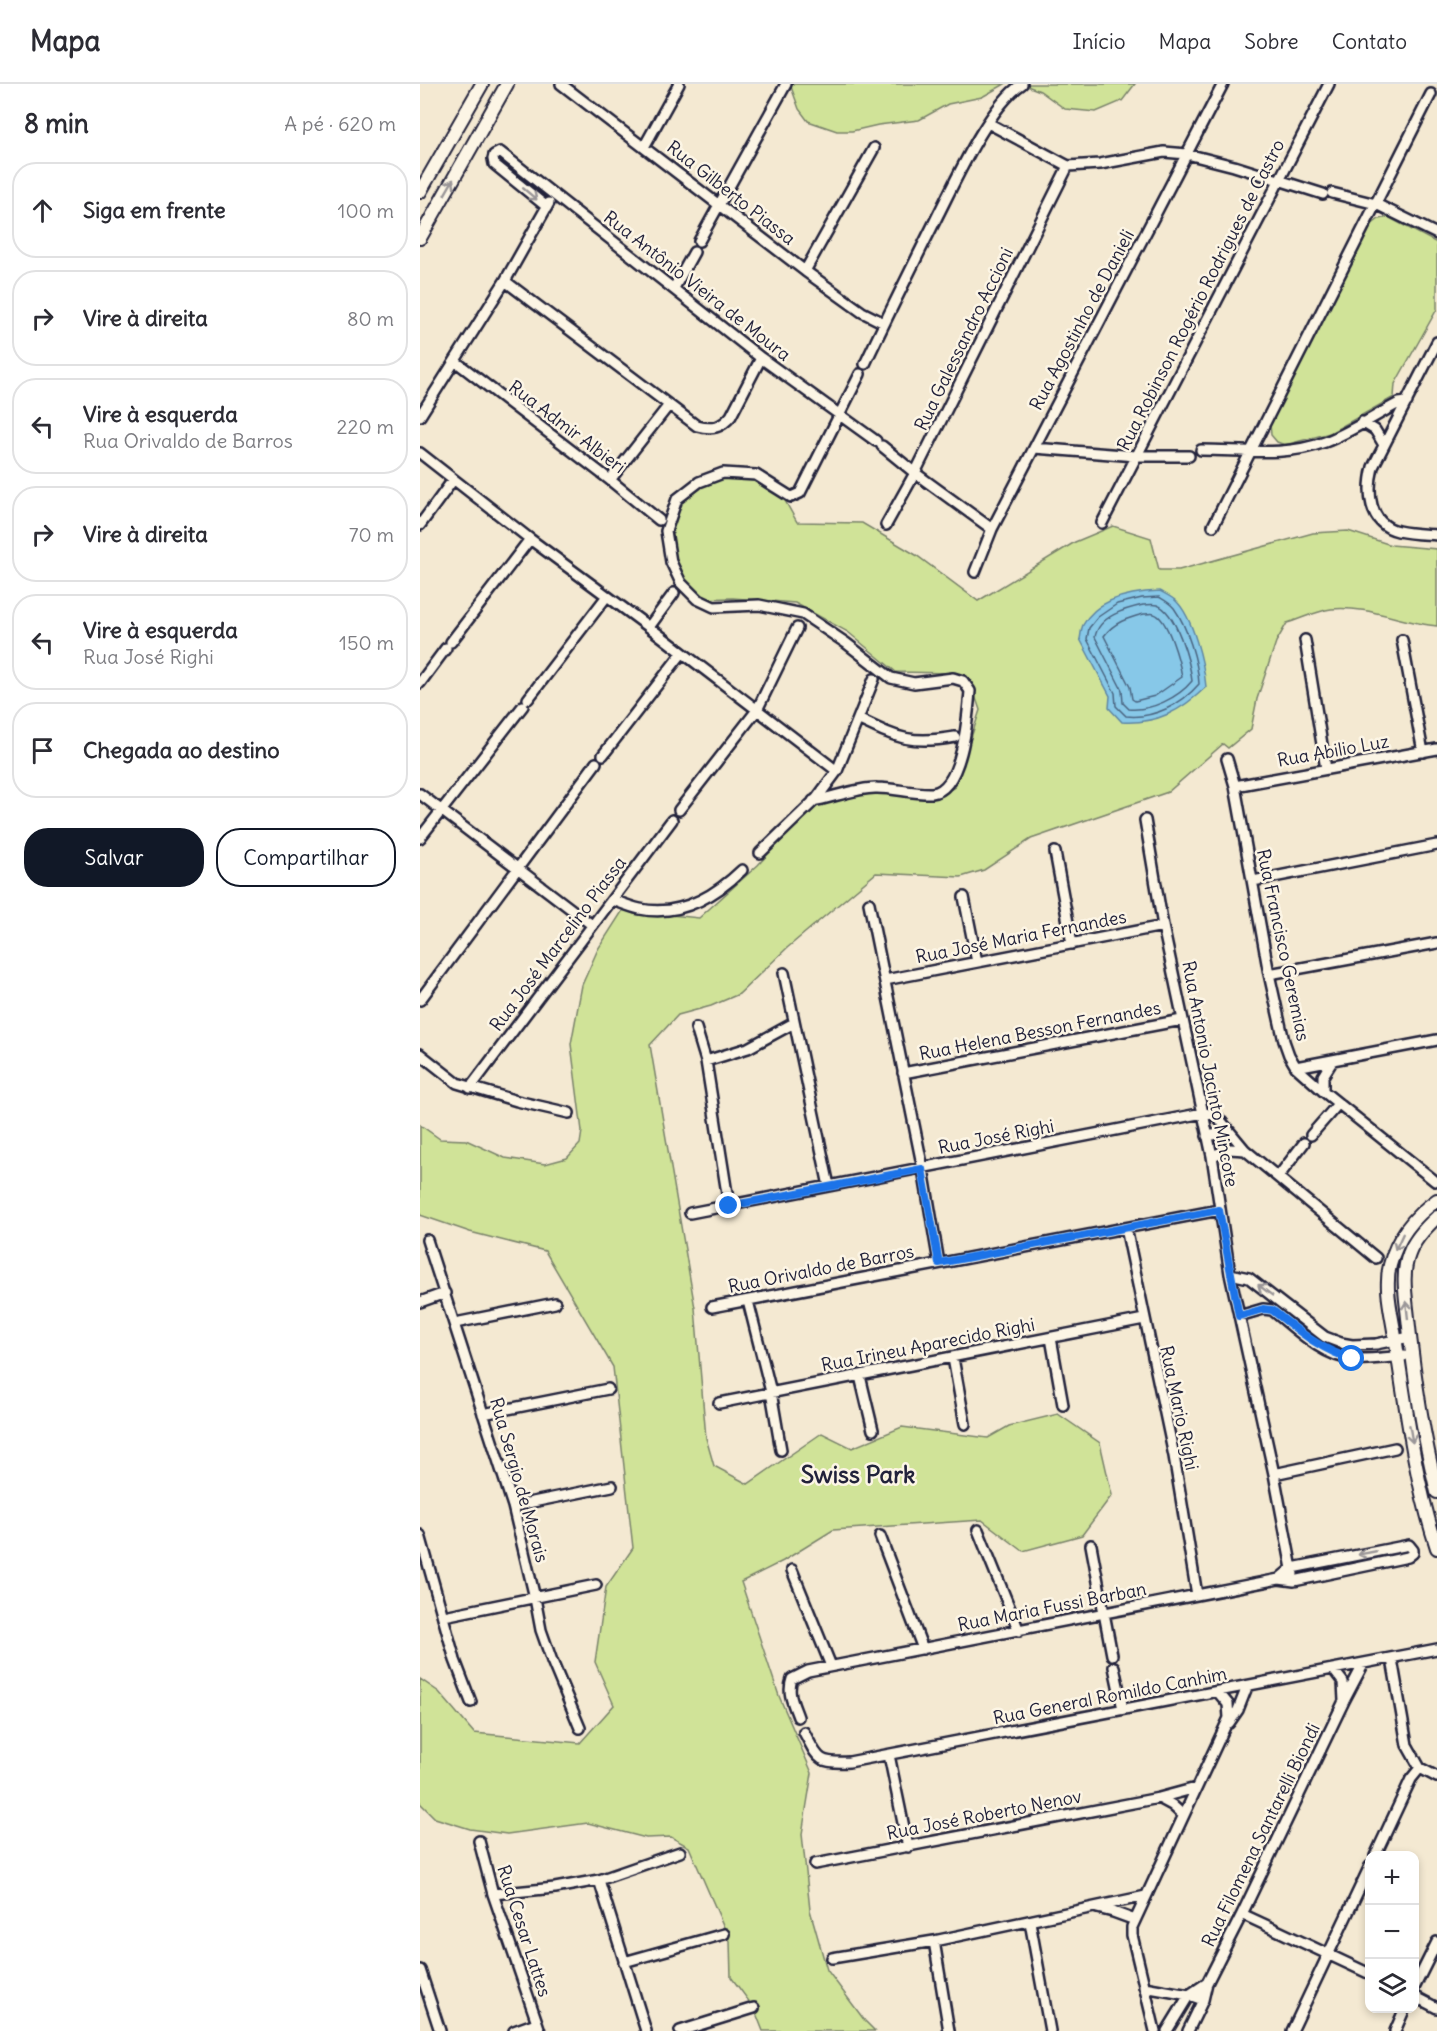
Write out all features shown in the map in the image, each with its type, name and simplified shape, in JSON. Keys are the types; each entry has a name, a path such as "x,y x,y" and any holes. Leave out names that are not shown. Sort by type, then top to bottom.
{"street":[{"path":"420,192 482,84"},
{"path":"420,238 507,84"},
{"name":"Rua Gilberto Piassa","path":"561,84 805,271 862,312 884,323"},
{"path":"644,147 679,84"},
{"path":"699,241 786,84"},
{"path":"865,364 960,173 988,123 1010,92 1022,84"},
{"name":"Rua Agostinho de Danieli","path":"975,572 992,529 1223,84"},
{"name":"Rua Robinson Rogério Rodrigues de Castro","path":"1102,523 1329,84"},
{"path":"1213,526 1431,94"},
{"path":"988,123 1068,166 1100,164 1164,152 1187,154 1234,166 1278,181 1376,204 1437,234"},
{"path":"805,271 874,148"},
{"name":"Rua Antônio Vieira de Moura","path":"547,207 494,164 494,155 500,152 761,358 992,529"},
{"name":"Rua Galessandro Accioni","path":"886,525 915,473 1068,166"},
{"path":"420,416 505,281 553,195"},
{"path":"674,288 694,252"},
{"path":"505,281 697,426 709,429 725,423 731,416 761,358"},
{"path":"1437,342 1373,467 1369,483 1369,496 1379,518 1386,526 1396,531 1437,535"},
{"name":"Rua Admir Albieri","path":"454,361 610,480 658,520"},
{"path":"813,801 874,787 933,793 942,789 949,782 965,742 970,691 963,681 953,678 914,683 891,678 846,643 803,614 759,605 714,607 697,599 681,583 671,562 666,531 677,499 699,482 723,473 756,475 791,497 800,493 860,374"},
{"path":"1201,450 1285,451 1310,446 1337,437 1399,403 1407,402"},
{"path":"610,480 669,405"},
{"path":"1362,422 1375,430 1384,445"},
{"path":"1034,448 1136,456 1189,456"},
{"path":"420,453 837,771"},
{"path":"420,525 453,480"},
{"path":"420,683 530,539"},
{"path":"649,627 674,593"},
{"path":"420,838 607,596"},
{"path":"679,810 757,710 797,628"},
{"path":"1305,640 1326,769"},
{"path":"1402,640 1423,752"},
{"path":"420,1000 599,759 682,653"},
{"path":"760,853 813,801 837,771 874,679"},
{"path":"858,719 898,738 932,741 955,736"},
{"name":"Rua Abilio Luz","path":"1235,786 1437,749"},
{"name":"Rua Francisco Geremias","path":"1227,759 1235,786 1269,974 1284,1041 1296,1067 1338,1104 1435,1181"},
{"path":"420,794 519,867 592,925"},
{"name":"Rua José Marcelino Piassa","path":"470,1088 672,819"},
{"name":"Rua Antonio Jacinto Mincote","path":"1145,820 1163,926 1212,1156 1230,1274 1274,1474 1294,1581"},
{"path":"1253,881 1437,845"},
{"path":"1055,852 1072,944"},
{"path":"613,900 639,909 657,911 674,909 708,897 725,886 742,870"},
{"path":"964,897 977,962"},
{"path":"869,903 939,1263"},
{"name":"Rua José Maria Fernandes","path":"885,980 1163,926"},
{"path":"1269,974 1437,943"},
{"path":"784,973 829,1186"},
{"name":"Rua Helena Besson Fernandes","path":"903,1073 1182,1020"},
{"path":"706,1061 748,1048 794,1023"},
{"path":"696,1028 706,1061 729,1206"},
{"path":"1296,1067 1437,1040"},
{"path":"420,1054 457,1083 568,1113"},
{"path":"1323,1091 1323,1076 1333,1060"},
{"path":"1311,1135 1338,1104"},
{"path":"1203,1113 1216,1115 1245,1150 1376,1258"},
{"name":"Rua José Righi","path":"690,1213 1203,1113"},
{"path":"1208,1136 1230,1132"},
{"path":"1278,1178 1304,1143"},
{"path":"1212,1156 1230,1149 1245,1150"},
{"path":"1437,1200 1422,1210 1406,1229 1397,1244 1389,1267 1389,1289 1397,1356 1427,1519 1437,1548"},
{"name":"Rua Orivaldo de Barros","path":"712,1307 1219,1210"},
{"path":"1437,1217 1423,1232 1409,1253 1404,1276 1424,1438 1437,1492"},
{"name":"Rua Mario Righi","path":"1126,1228 1174,1456 1197,1595"},
{"name":"Rua Sergio de Morais","path":"427,1239 513,1506 541,1630 580,1728"},
{"path":"1230,1274 1249,1278 1325,1337 1341,1343 1368,1344 1410,1337"},
{"path":"420,1302 445,1293"},
{"path":"748,1301 771,1392 781,1450"},
{"path":"455,1323 555,1303"},
{"path":"1239,1316 1263,1309 1272,1310 1318,1346 1352,1359 1412,1354"},
{"name":"Rua Irineu Aparecido Righi","path":"719,1403 1144,1319"},
{"path":"1051,1338 1063,1404"},
{"path":"953,1358 965,1425"},
{"path":"860,1376 873,1430"},
{"path":"483,1414 608,1389"},
{"path":"1274,1474 1395,1448"},
{"path":"513,1506 612,1486"},
{"path":"978,1530 1019,1631"},
{"path":"420,1535 455,1660 471,1702"},
{"path":"880,1536 923,1649"},
{"path":"1091,1545 1112,1655"},
{"name":"Rua Maria Fussi Barban","path":"831,1666 1279,1579 1294,1581 1408,1557 1413,1550 1409,1545 1292,1568 1279,1579"},
{"path":"792,1570 831,1666 808,1671 792,1678 789,1694 798,1717"},
{"path":"444,1617 596,1585"},
{"name":"Rua General Romildo Canhim","path":"804,1732 820,1759 828,1762 849,1762 1437,1649"},
{"path":"1392,1659 1407,1745 1420,1768 1437,1777"},
{"name":"Rua Filomena Santarelli Biondi","path":"1188,2031 1203,2000 1207,1983 1364,1663"},
{"path":"1114,1666 1123,1708"},
{"path":"1333,1669 1343,1682 1344,1701"},
{"path":"1223,1733 1238,1710 1247,1687"},
{"path":"1155,2031 1132,1927 1229,1718 1228,1704 1218,1692"},
{"path":"889,1755 908,1847"},
{"path":"1377,1851 1411,1779 1420,1768"},
{"name":"Rua José Roberto Nenov","path":"815,1864 1159,1798 1196,1788"},
{"path":"1159,1798 1172,1805 1183,1815"},
{"name":"Rua Cesar Lattes","path":"479,1841 538,2027"},
{"path":"494,1894 555,1888 598,1880 680,1852"},
{"path":"1292,2031 1365,1876"},
{"path":"598,1880 646,2031"},
{"path":"832,1958 934,1941 1146,1896"},
{"path":"1095,1908 1135,1920"},
{"path":"1242,1914 1365,1972"},
{"path":"1030,1922 1050,2031"},
{"path":"624,1962 724,1934"},
{"path":"934,1941 946,2030"},
{"path":"1419,1978 1437,1942"},
{"path":"420,1971 440,2031"},
{"name":"Rua Filomena Santarelli Biondi","path":"1189,1995 1207,1983"},
{"path":"1144,1987 1189,1995 1203,2000"},
{"path":"1167,2031 1189,1995"},
{"path":"1419,1999 1437,2008"},
{"path":"680,2031 754,2008"},
{"path":"1395,2031 1403,2013"},
{"path":"514,2031 538,2027"}],"green space":[{"path":"790,84 1005,84 982,97 948,104 919,120 852,131 837,131 808,121 799,109"},
{"path":"1022,84 1135,84 1122,101 1096,112 1065,109 1040,91"},
{"path":"1388,217 1437,243 1437,309 1395,384 1394,397 1330,433 1285,445 1277,442 1271,435 1270,424 1371,225 1379,219"},
{"path":"723,473 756,475 784,499 797,522 862,523 916,555 978,601 1075,542 1113,526 1151,538 1159,570 1179,570 1313,533 1348,531 1391,545 1437,549 1437,626 1344,608 1314,613 1287,623 1276,642 1257,699 1251,729 1228,748 1223,744 1168,792 1031,839 984,870 961,877 876,873 787,948 739,994 711,1006 678,1015 650,1045 695,1308 706,1438 714,1466 748,1484 822,1433 852,1448 902,1427 988,1438 1009,1426 1058,1414 1100,1443 1112,1495 1082,1535 1023,1551 982,1520 833,1530 783,1561 741,1582 779,1696 812,1773 802,1834 810,1910 827,1970 875,2031 763,2031 754,2008 731,1977 730,1941 689,1847 671,1837 646,1838 588,1823 507,1834 470,1829 435,1818 420,1803 420,1679 439,1692 474,1733 580,1743 614,1705 595,1662 606,1587 633,1548 613,1367 545,1251 470,1232 420,1215 420,1125 440,1139 466,1140 505,1158 545,1164 567,1158 580,1144 582,1131 571,1044 582,985 598,949 623,910 699,918 758,865 810,808 874,787 934,798 955,787 980,710 969,678 953,673 896,672 848,632 795,603 733,598 697,599 681,583 666,531 677,499"}],"water":[{"path":"1160,591 1176,601 1188,618 1200,654 1206,687 1187,703 1168,714 1146,721 1122,722 1109,708 1110,696 1080,639 1082,628 1089,616 1106,603 1127,595"}],"district":[{"name":"Swiss Park","path":"858,1475"}],"route":[{"path":"729,1206 922,1169 939,1263 1219,1210 1239,1316 1263,1309 1272,1310 1318,1346 1352,1359"}]}
